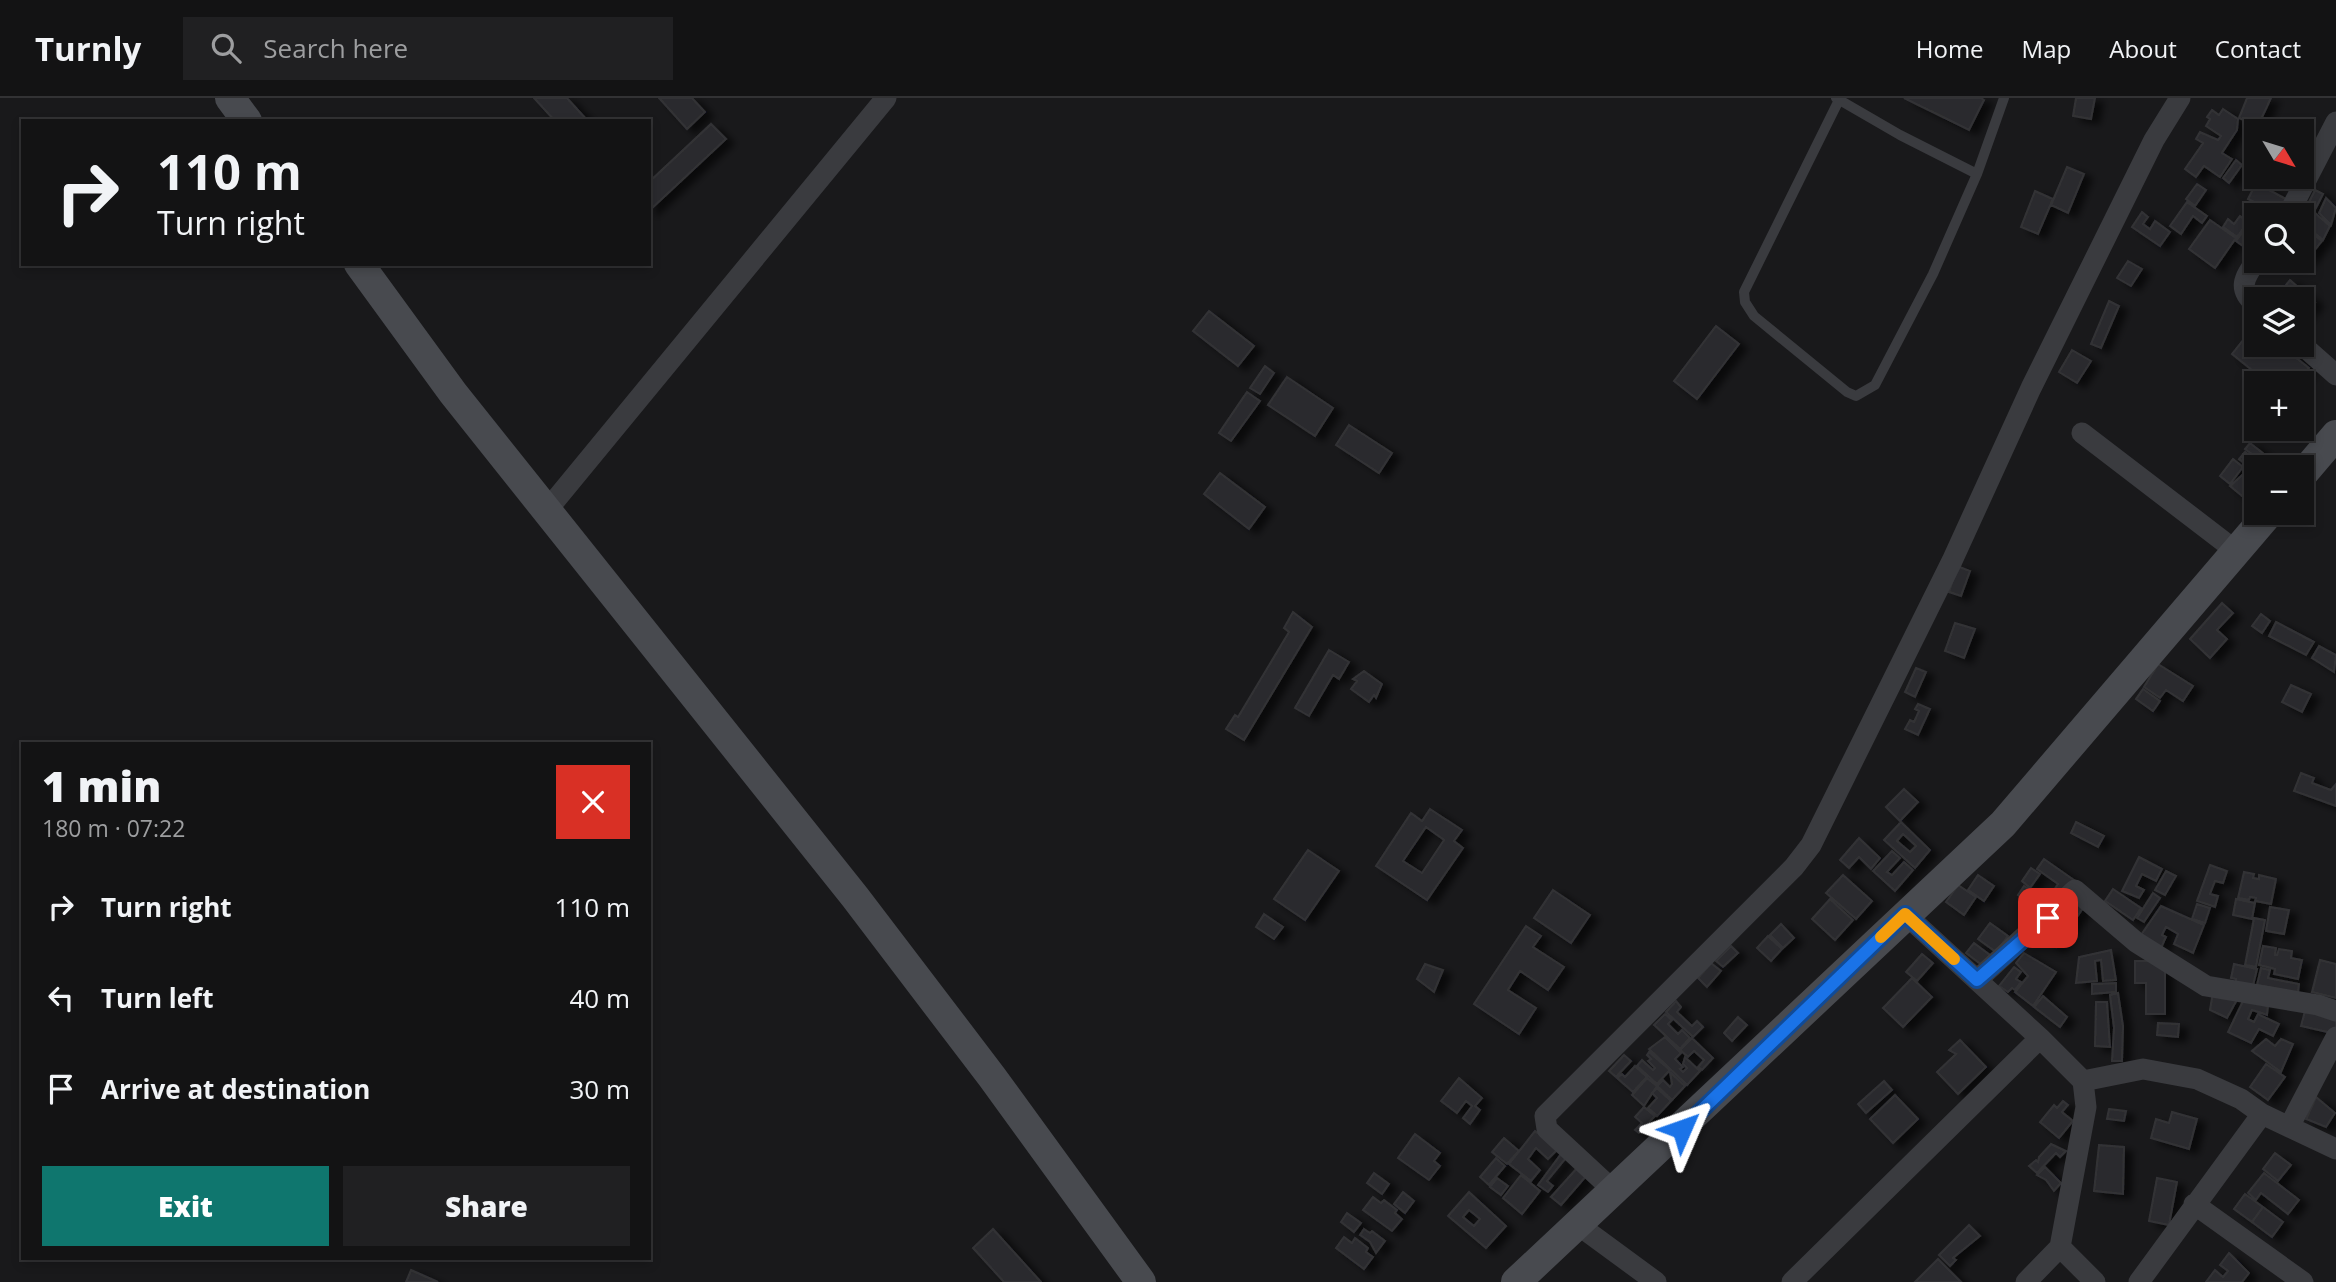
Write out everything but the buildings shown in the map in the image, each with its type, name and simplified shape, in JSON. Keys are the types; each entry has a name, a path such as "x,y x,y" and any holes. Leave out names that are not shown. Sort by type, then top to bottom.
{"street":[{"path":"230,98 246,119"},
{"path":"548,509 886,98"},
{"path":"1614,1191 1546,1129 1545,1116 1794,867 1811,845 1952,561 2031,388 2154,140 2180,98"},
{"path":"2294,203 2336,122"},
{"path":"360,266 453,393 838,875 992,1077 1141,1282"},
{"path":"2244,291 2244,278 2248,273"},
{"path":"2314,356 2336,375"},
{"path":"2082,433 2236,551"},
{"path":"2314,461 2336,435"},
{"path":"1516,1282 2003,824 2259,525"},
{"path":"1977,980 2075,890 2136,942 2206,986 2318,1004 2336,1011"},
{"path":"1905,914 2040,1038 2083,1082 2086,1107 2060,1247 2026,1282"},
{"path":"2289,1127 2336,1037"},
{"path":"1792,1282 2040,1038"},
{"path":"2083,1082 2122,1071 2143,1069 2213,1084 2262,1114 2336,1149"},
{"path":"2139,1282 2262,1114"},
{"path":"2194,1204 2303,1282"},
{"path":"1577,1224 1656,1282"},
{"path":"2060,1247 2095,1282"}],"lane":[{"path":"1977,174 1900,135 1838,99 1744,292 1745,302 1755,316 1847,392 1856,396 1875,385 1933,274 1977,174 2004,98"}],"slow traffic":[{"path":"1881,937 1905,914 1954,959"}],"route":[{"path":"1682,1129 1905,914 1977,980 2048,918"}]}
